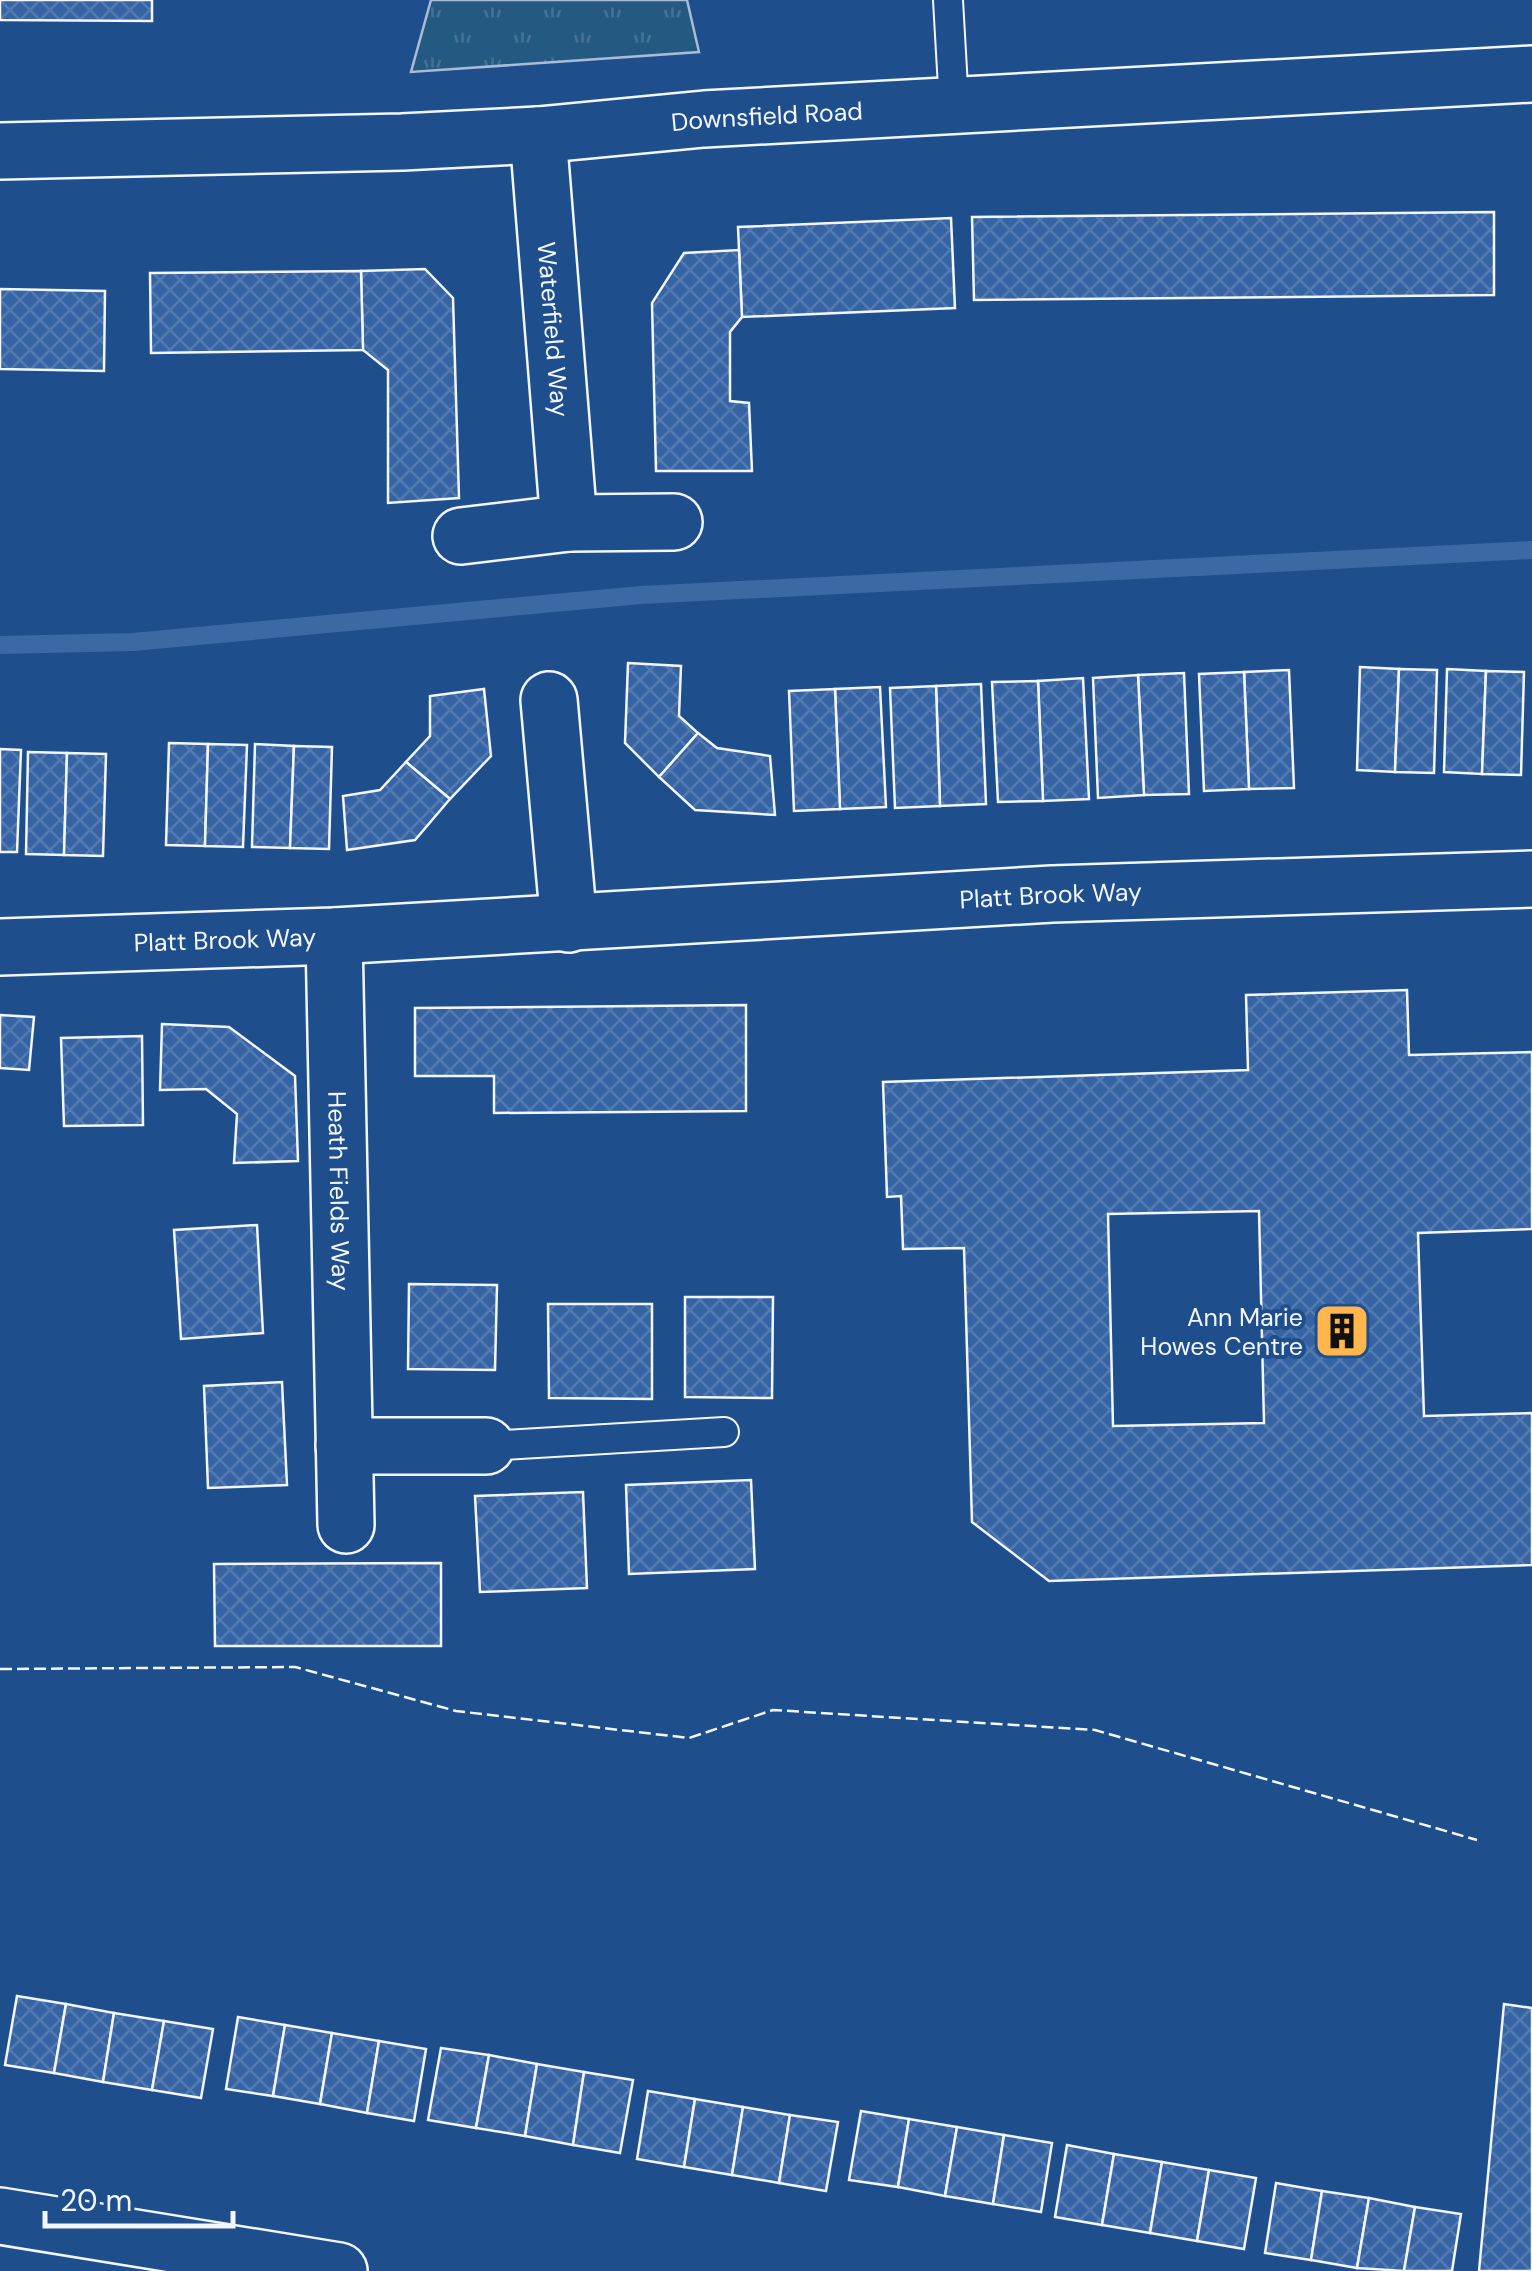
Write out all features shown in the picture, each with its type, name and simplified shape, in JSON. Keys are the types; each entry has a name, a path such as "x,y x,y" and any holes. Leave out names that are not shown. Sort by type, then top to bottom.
{"street":[{"name":"Downsfield Road","path":"0,151 402,142 538,135 704,119 1532,74"},
{"name":"Waterfield Way","path":"538,135 569,523"},
{"path":"461,536 569,523 674,522"},
{"path":"549,700 569,924"},
{"name":"Platt Brook Way","path":"0,947 334,936 1052,894 1532,880"},
{"name":"Heath Fields Way","path":"334,936 346,1525"},
{"path":"344,1446 486,1446"},
{"path":"0,2216 339,2271"}],"lane":[{"path":"948,0 954,106"},
{"path":"486,1446 724,1432"}],"green space":[{"path":"431,0 687,0 699,52 411,72"}],"building":[{"path":"0,0 152,0 152,21 0,20"},
{"path":"1494,212 1494,295 974,300 972,217"},
{"path":"951,218 955,308 742,317 738,227"},
{"path":"739,250 742,317 730,332 730,401 749,403 752,471 656,471 652,303 684,253"},
{"path":"425,269 453,298 459,498 388,503 388,370 363,350 361,271"},
{"path":"361,271 363,350 151,353 150,273"},
{"path":"0,289 105,291 104,371 0,369"},
{"path":"628,663 681,666 679,716 698,733 659,777 625,743"},
{"path":"1360,667 1399,669 1395,772 1357,770"},
{"path":"1399,669 1437,670 1434,773 1395,772"},
{"path":"1447,669 1486,671 1482,774 1444,772"},
{"path":"1289,670 1294,788 1249,789 1244,672"},
{"path":"1486,671 1524,672 1521,775 1482,774"},
{"path":"1244,672 1249,789 1204,791 1199,674"},
{"path":"1184,673 1189,794 1144,795 1138,675"},
{"path":"1138,675 1144,795 1098,798 1093,678"},
{"path":"1083,678 1089,799 1043,801 1038,681"},
{"path":"1038,681 1043,801 998,802 992,682"},
{"path":"981,684 986,804 940,806 936,686"},
{"path":"936,686 940,806 895,808 890,688"},
{"path":"880,687 886,807 840,809 835,689"},
{"path":"484,689 491,756 450,799 406,762 430,736 430,696"},
{"path":"835,689 840,809 794,811 789,691"},
{"path":"698,733 717,748 770,756 775,815 695,810 659,777"},
{"path":"169,743 208,744 205,846 166,845"},
{"path":"208,744 247,745 243,847 205,846"},
{"path":"255,744 294,746 290,848 252,847"},
{"path":"294,746 332,747 329,849 290,848"},
{"path":"0,749 21,750 17,852 0,852"},
{"path":"28,752 67,753 64,855 26,854"},
{"path":"67,753 106,754 103,856 64,855"},
{"path":"406,762 450,799 415,840 347,850 343,796 380,790"},
{"name":"Ann Marie Howes Centre","path":"1407,990 1409,1055 1532,1052 1532,1229 1418,1233 1424,1416 1532,1413 1532,1565 1049,1581 972,1522 964,1248 903,1249 901,1196 887,1197 883,1082 1248,1070 1246,995","holes":["1259,1211 1264,1423 1113,1426 1108,1214"]},
{"path":"746,1005 746,1111 494,1113 494,1076 415,1076 415,1008"},
{"path":"0,1015 34,1017 29,1070 0,1068"},
{"path":"162,1024 229,1027 295,1076 298,1161 234,1163 237,1114 206,1089 160,1090"},
{"path":"142,1036 143,1125 64,1126 61,1038"},
{"path":"257,1225 263,1333 181,1339 174,1230"},
{"path":"409,1284 497,1285 495,1370 408,1369"},
{"path":"685,1297 773,1297 772,1398 685,1397"},
{"path":"548,1304 652,1304 652,1399 549,1398"},
{"path":"282,1382 287,1485 208,1488 204,1386"},
{"path":"751,1480 755,1569 629,1574 626,1485"},
{"path":"583,1492 587,1588 480,1592 475,1496"},
{"path":"441,1563 441,1646 215,1646 214,1564"},
{"path":"17,1996 66,2004 54,2073 5,2065"},
{"path":"66,2004 114,2013 103,2082 54,2073"},
{"path":"1504,2004 1532,2008 1532,2271 1479,2271"},
{"path":"114,2013 164,2021 152,2090 103,2082"},
{"path":"238,2017 285,2025 273,2096 226,2089"},
{"path":"164,2021 213,2029 201,2098 152,2090"},
{"path":"285,2025 332,2033 320,2104 273,2096"},
{"path":"332,2033 379,2041 367,2113 320,2104"},
{"path":"379,2041 426,2049 414,2121 367,2113"},
{"path":"441,2048 489,2055 476,2128 428,2120"},
{"path":"489,2055 537,2064 525,2136 476,2128"},
{"path":"537,2064 584,2072 573,2145 525,2136"},
{"path":"584,2072 633,2080 620,2153 573,2145"},
{"path":"648,2091 695,2099 684,2167 637,2159"},
{"path":"695,2099 743,2107 732,2175 684,2167"},
{"path":"743,2107 790,2115 779,2183 732,2175"},
{"path":"861,2111 909,2119 898,2187 849,2180"},
{"path":"790,2115 838,2122 826,2191 779,2183"},
{"path":"909,2119 957,2127 945,2196 898,2187"},
{"path":"957,2127 1004,2135 993,2204 945,2196"},
{"path":"1004,2135 1052,2143 1041,2212 993,2204"},
{"path":"1067,2145 1114,2154 1102,2225 1055,2217"},
{"path":"1114,2154 1162,2162 1150,2233 1102,2225"},
{"path":"1162,2162 1209,2170 1197,2241 1150,2233"},
{"path":"1209,2170 1256,2178 1244,2249 1197,2241"},
{"path":"1276,2183 1322,2191 1311,2260 1265,2253"},
{"path":"1322,2191 1369,2198 1357,2268 1311,2260"},
{"path":"1369,2198 1415,2207 1404,2271 1357,2268"},
{"path":"1415,2207 1461,2214 1452,2271 1404,2271"}],"waterway":[{"path":"0,645 133,642 641,595 1532,550"}],"fence":[{"path":"0,1669 295,1667 456,1711 689,1738 773,1710 1095,1730 1477,1840"}],"place":[{"name":"Ann Marie Howes Centre","path":"1342,1331"}]}
